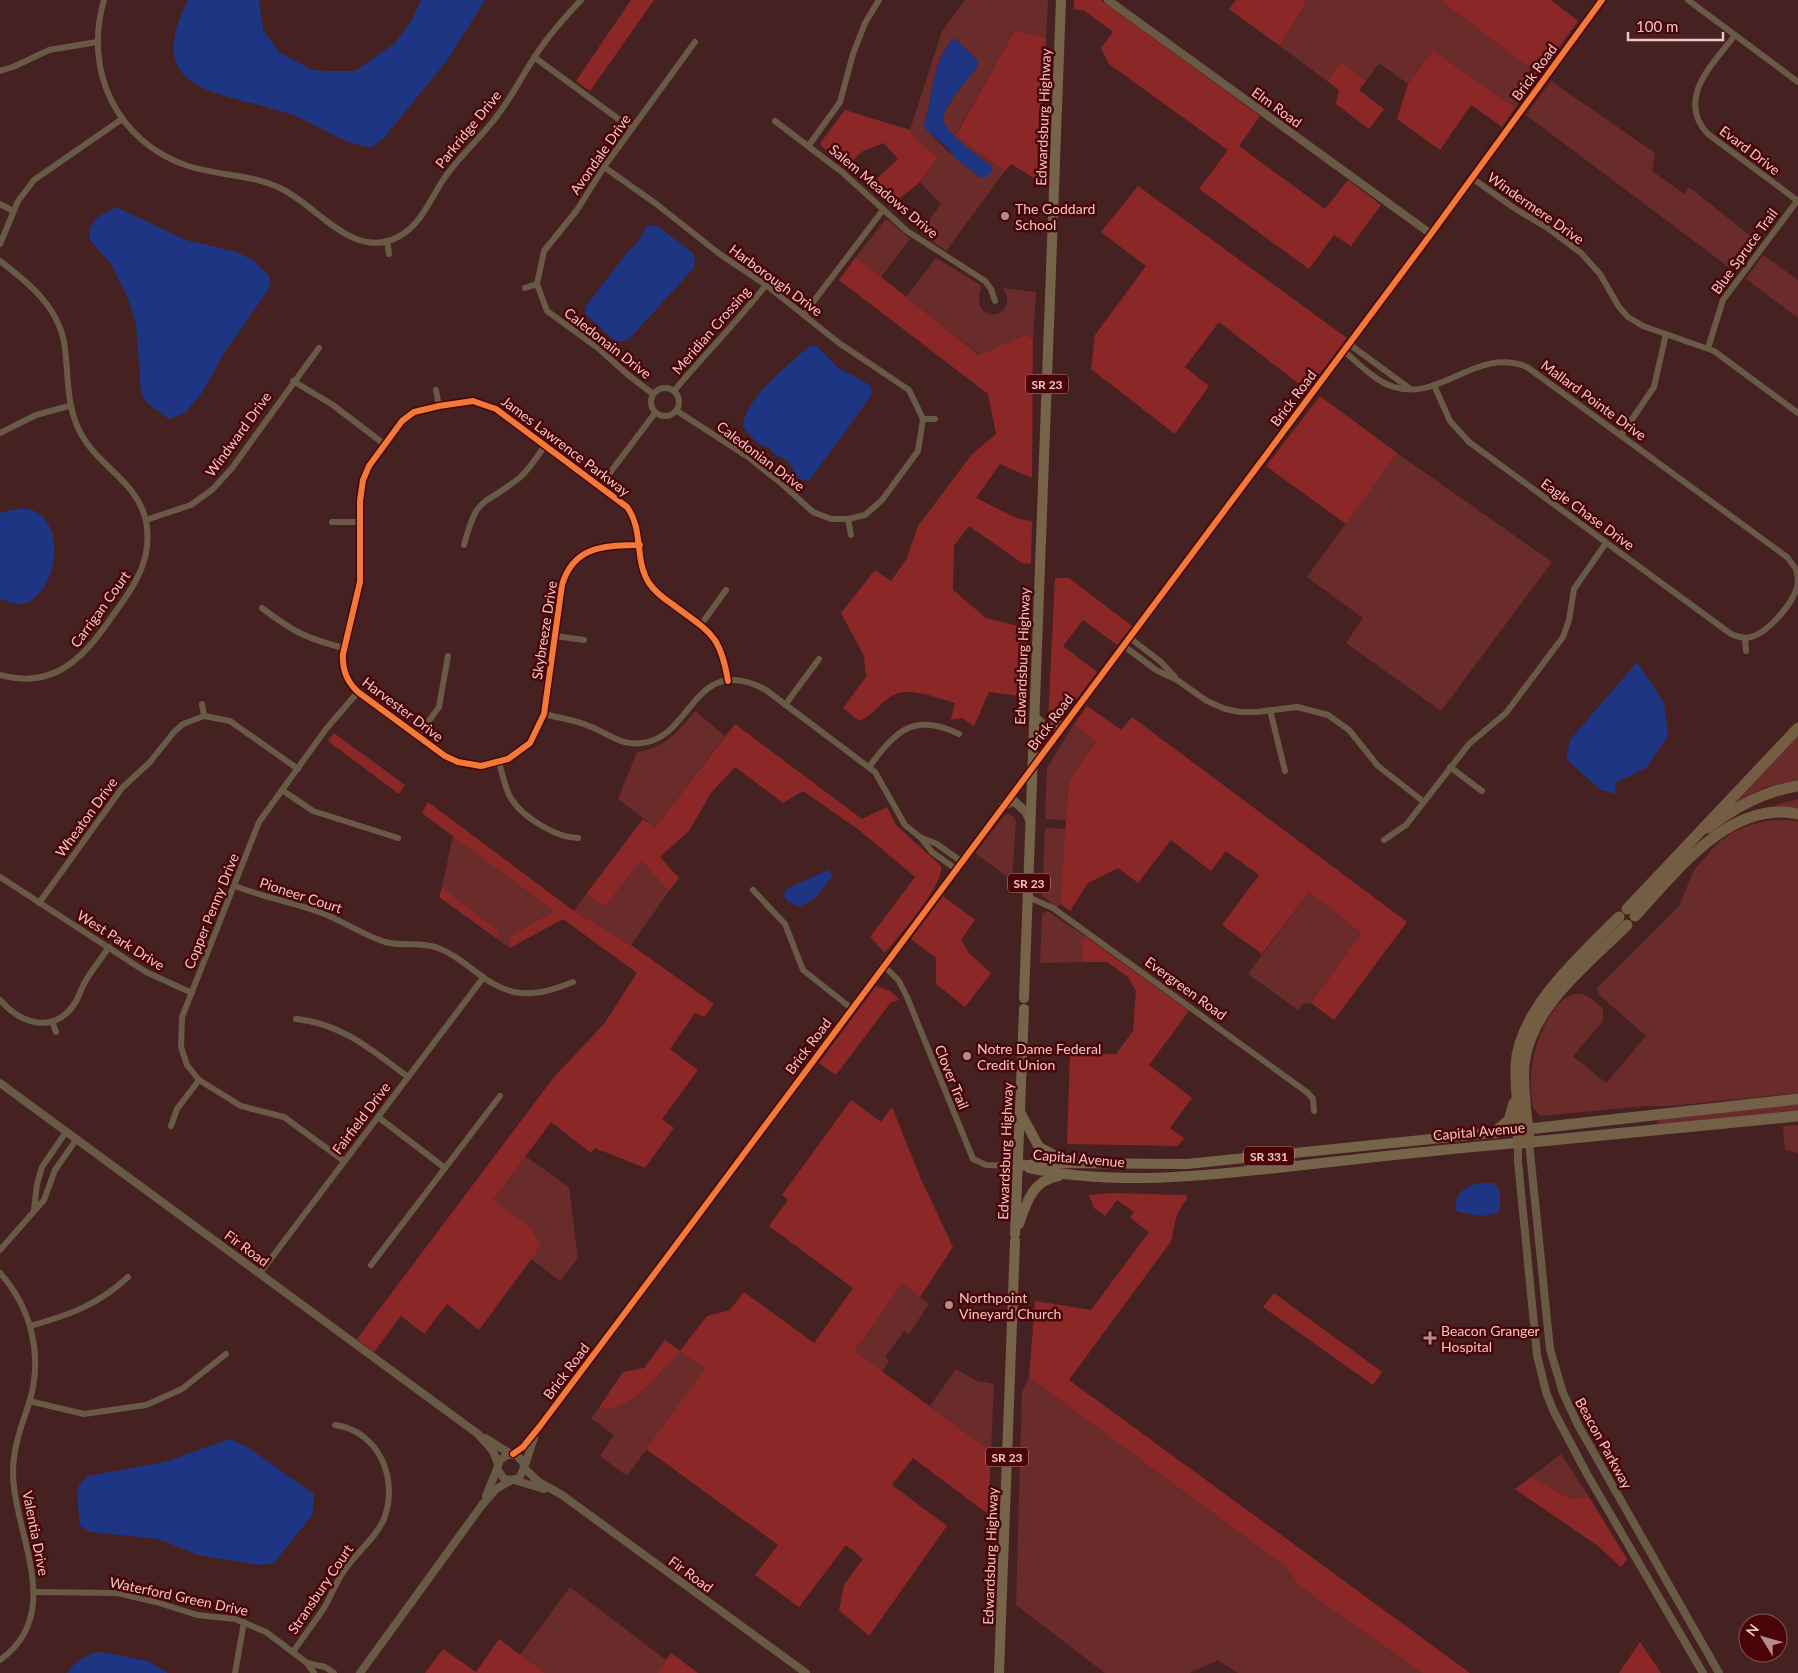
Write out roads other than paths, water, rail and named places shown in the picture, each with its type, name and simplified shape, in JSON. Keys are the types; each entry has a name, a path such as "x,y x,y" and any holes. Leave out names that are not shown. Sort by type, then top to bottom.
{"highway":[{"path":"1798,728 1701,828 1631,913 1727,822 1756,805 1798,792"},
{"path":"1689,844 1732,811 1748,802 1768,792 1798,786"},
{"path":"1703,845 1726,829 1748,819 1772,813 1798,814"},
{"path":"1494,1133 1509,1120 1513,1111 1517,1056 1522,1036 1531,1018 1546,995 1623,921 1552,1001 1533,1030 1524,1066 1524,1142"},
{"path":"1516,1087 1524,1130"},
{"name":"Capital Avenue","path":"1524,1130 1798,1099"},
{"name":"Capital Avenue","path":"1524,1142 1798,1116"}],"main road":[{"name":"Edwardsburg Highway","path":"1000,1673 1061,0"},
{"path":"1034,716 1046,727 1064,725"},
{"path":"1003,806 1009,801 1019,804 1031,824"},
{"path":"1020,1111 1039,1147 1073,1169"},
{"name":"Capital Avenue","path":"1073,1169 1187,1164 1524,1130"},
{"name":"Capital Avenue","path":"1018,1166 1073,1169 1142,1178 1188,1177 1524,1142"},
{"path":"1015,1238 1026,1204 1038,1184 1073,1169"}],"street":[{"path":"104,0 97,42 98,59 104,84 122,118 147,144 176,161 202,170 233,174 267,182 307,204 349,237 367,243 387,241 389,254"},
{"name":"Parkridge Drive","path":"387,241 406,232 423,215 448,172 498,115 534,57 553,31 581,0"},
{"path":"809,146 840,102 864,23 879,0"},
{"name":"Elm Road","path":"1108,0 1431,234"},
{"name":"Brick Road","path":"512,1454 523,1447 540,1426 883,965 1350,344 1602,0"},
{"path":"1688,0 1798,82"},
{"name":"Evard Drive","path":"1735,35 1698,86 1694,102 1697,117 1708,134 1797,201"},
{"path":"0,71 13,68 49,50 97,42"},
{"name":"Avondale Drive","path":"537,284 544,251 577,210 604,167 695,42"},
{"path":"534,57 632,129"},
{"path":"0,244 13,211 24,191 43,172 122,118"},
{"name":"Salem Meadows Drive","path":"775,121 809,146 907,230 985,281 991,289 995,301"},
{"name":"Harborough Drive","path":"604,167 655,203 721,255 766,285 839,343 882,374 909,390 923,419"},
{"name":"Windermere Drive","path":"1472,178 1514,208 1549,229 1581,253 1600,274 1619,307 1628,317 1643,326 1708,348 1798,413"},
{"name":"Blue Spruce Trail","path":"1708,348 1723,300 1797,201"},
{"path":"0,204 13,211"},
{"path":"804,314 883,210"},
{"path":"0,260 26,281 50,308 62,333 65,347 70,406 88,445 134,492 146,520"},
{"path":"525,288 537,284"},
{"name":"Caledonain Drive","path":"537,284 547,311 598,348 627,374 654,394"},
{"name":"Meridian Crossing","path":"674,391 706,353 742,316 766,285"},
{"path":"1622,434 1654,387 1666,334"},
{"path":"1350,344 1409,388"},
{"name":"Windward Drive","path":"146,520 191,505 213,489 232,468 292,381 319,348"},
{"name":"Mallard Pointe Drive","path":"1344,351 1385,383 1393,387 1409,388 1434,385 1488,363 1513,362 1533,371 1622,434 1787,557 1796,569 1798,581 1792,601 1763,630 1747,638"},
{"path":"292,381 338,408 384,444"},
{"name":"Eagle Chase Drive","path":"1434,385 1450,421 1463,437 1731,634 1747,638"},
{"name":"Caledonain Drive","path":"655,413 651,404 654,394 663,388 674,391"},
{"path":"436,390 439,406"},
{"path":"600,486 655,413 667,417 677,411 679,400 674,391"},
{"name":"James Lawrence Parkway","path":"384,444 408,416 419,410 473,401 489,405 621,501 632,513 638,528 642,568 652,588 700,626 718,643 724,656 728,681"},
{"path":"0,433 36,416 70,406"},
{"name":"Caledonian Drive","path":"677,411 748,457 813,512 831,520 848,519"},
{"path":"851,535 848,519 865,514 882,500 918,451 923,419 936,419"},
{"name":"Harvester Drive","path":"384,444 369,466 363,480 359,522 360,582 344,648 344,670 352,686 418,736 458,762 481,766 499,763 515,756 530,743 544,714"},
{"path":"464,545 472,517 479,505 518,479 545,446"},
{"name":"Carrigan Court","path":"0,675 28,678 51,674 73,663 89,649 141,573 146,552 146,520"},
{"path":"332,522 359,522"},
{"path":"1384,840 1406,825 1469,744 1506,713 1563,637 1570,620 1574,589 1606,543"},
{"name":"Skybreeze Drive","path":"544,714 562,585 566,573 577,560 598,548 640,545"},
{"path":"700,626 726,590"},
{"path":"262,608 296,633 344,648"},
{"path":"555,636 584,640"},
{"path":"1130,638 1161,662 1177,680"},
{"path":"1746,651 1747,638"},
{"path":"1124,646 1156,670 1177,680 1207,701 1225,708 1240,712 1289,707 1310,709 1338,721 1356,738 1378,766 1424,802"},
{"path":"418,736 439,707 448,656"},
{"path":"786,705 819,659"},
{"path":"544,714 584,724 619,742 642,744 656,740 668,732 698,696 713,686 728,681 758,686 869,767 880,778 901,819 921,838 932,852 956,870"},
{"name":"Copper Penny Drive","path":"199,1080 187,1065 181,1047 180,1027 259,822 326,729 358,692"},
{"path":"202,704 204,716 220,718 240,726 298,769"},
{"path":"1270,710 1285,771"},
{"name":"Wheaton Drive","path":"39,903 128,780 150,762 174,732 192,720 204,716"},
{"path":"869,767 891,739 910,727 932,724 959,734"},
{"path":"499,763 509,795 517,806 560,836 578,838"},
{"path":"1450,767 1482,790"},
{"path":"282,790 313,811 398,838"},
{"path":"921,838 937,844 962,862"},
{"name":"West Park Drive","path":"0,876 155,978 192,993"},
{"name":"Pioneer Court","path":"235,886 264,897 318,912 385,942 437,947 452,955 483,978 504,989 529,994 555,990 572,982"},
{"path":"753,890 785,924 803,970 851,1008"},
{"name":"Evergreen Road","path":"1028,897 1061,914 1308,1092 1313,1099 1314,1111"},
{"path":"0,1000 22,1019 40,1024 52,1021 64,1015 74,1004 85,982 110,947"},
{"name":"Clover Trail","path":"883,965 899,981 907,997 973,1159 986,1165 1018,1166"},
{"name":"Fairfield Drive","path":"260,1273 483,978"},
{"path":"296,1019 324,1024 350,1035 408,1077"},
{"path":"52,1021 56,1032"},
{"path":"171,1126 177,1108 199,1080 244,1108 284,1117 344,1161"},
{"name":"Fir Road","path":"0,1084 478,1434 512,1454"},
{"path":"370,1265 500,1096"},
{"path":"378,1117 445,1168"},
{"path":"34,1211 37,1184 42,1166 66,1132"},
{"path":"0,1250 44,1200 57,1165 76,1140"},
{"name":"Beacon Parkway","path":"1524,1142 1518,1161 1528,1283 1537,1356 1546,1392 1554,1412 1587,1474 1703,1673"},
{"name":"Beacon Parkway","path":"1524,1142 1550,1349 1563,1393 1578,1425 1719,1673"},
{"name":"Valentia Drive","path":"0,1273 21,1302 30,1326 35,1370 29,1401 17,1436 13,1474 34,1592 31,1617 16,1645 0,1660"},
{"path":"30,1326 90,1306 113,1292 128,1277"},
{"path":"29,1401 84,1414 146,1405 182,1390 226,1354"},
{"name":"Stransbury Court","path":"293,1652 322,1610 343,1572 377,1531 389,1499 387,1473 377,1450 353,1429 335,1425"},
{"name":"Brick Road","path":"524,1466 540,1426"},
{"name":"Fir Road","path":"478,1434 493,1451 498,1466"},
{"path":"360,1673 482,1505 496,1489 521,1476 524,1466 520,1458 512,1454 503,1457 482,1505"},
{"path":"498,1466 502,1477 512,1481"},
{"name":"Fir Road","path":"524,1466 539,1482 562,1495 806,1673"},
{"name":"Fir Road","path":"512,1481 562,1495"},
{"name":"Waterford Green Drive","path":"34,1592 117,1593 156,1602 197,1615 227,1617 266,1632 308,1663 314,1673"},
{"path":"235,1673 244,1622"},
{"name":"Waterford Green Drive","path":"308,1663 325,1667 334,1673"}],"water":[{"path":"188,0 259,0 263,30 279,52 312,70 355,71 395,43 411,21 421,0 485,0 448,59 384,138 372,147 362,146 342,139 292,115 218,94 198,85 182,73 174,56 176,32"},
{"path":"954,38 978,61 977,67 948,106 943,118 944,124 955,137 991,166 992,171 986,178 981,178 956,159 945,145 926,130 924,124 937,68 941,57"},
{"path":"116,207 186,240 237,252 252,260 269,275 270,287 223,355 202,393 185,413 169,419 148,404 141,392 136,324 127,296 111,264 90,240 90,228 96,218"},
{"path":"647,226 657,226 693,253 695,259 694,268 629,339 621,342 615,341 585,314 586,306 637,242"},
{"path":"816,345 837,367 868,384 872,389 871,396 809,481 800,479 794,474 790,462 776,455 769,448 758,444 743,427 750,406 758,395 808,347"},
{"path":"22,508 38,513 48,523 53,538 54,554 51,571 45,586 35,597 20,604 0,599 0,513"},
{"path":"1637,662 1664,703 1668,736 1646,768 1615,783 1616,794 1601,790 1566,759 1570,740"},
{"path":"828,870 833,875 815,898 800,907 788,902 784,896 786,889"},
{"path":"1481,1183 1493,1183 1500,1190 1500,1209 1498,1213 1482,1216 1458,1212 1455,1209 1459,1194 1470,1186"},
{"path":"230,1439 249,1448 314,1494 313,1514 274,1563 261,1565 199,1555 158,1539 91,1532 80,1526 77,1494 79,1485 88,1476 164,1462"},
{"path":"102,1652 148,1661 168,1673 67,1673 82,1658"}],"place":[{"name":"The Goddard School","path":"1005,216"},
{"name":"Notre Dame Federal Credit Union","path":"967,1056"},
{"name":"Northpoint Vineyard Church","path":"949,1305"},
{"name":"Beacon Granger Hospital","path":"1430,1338"}]}
